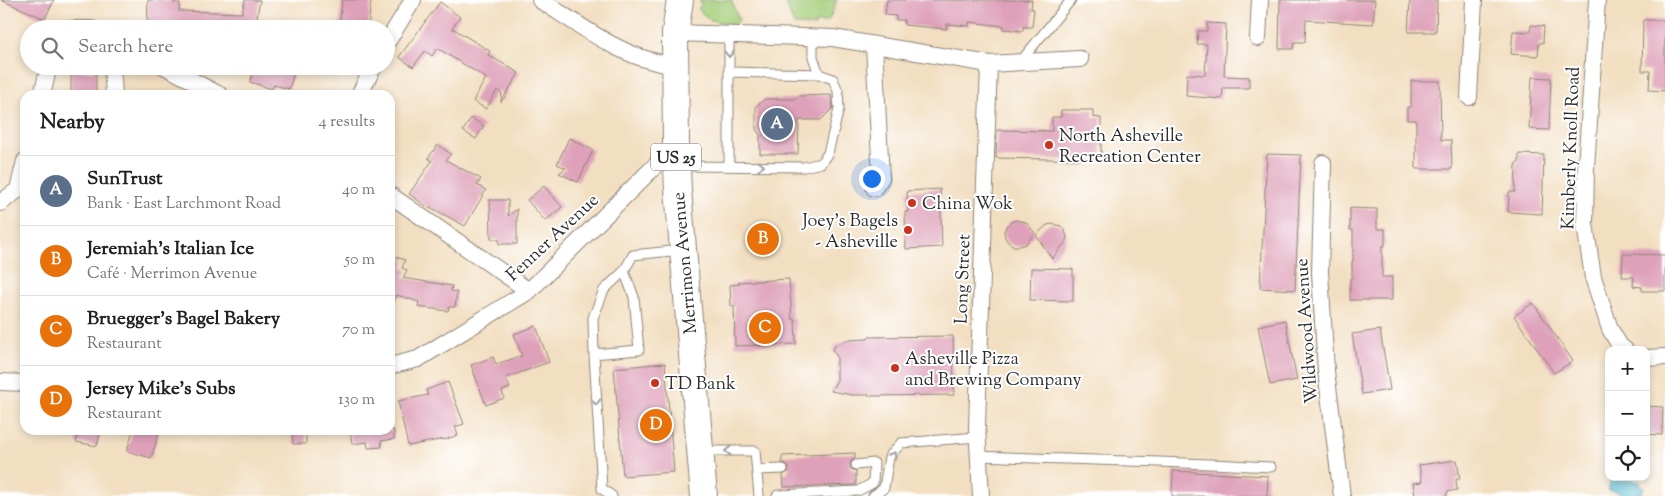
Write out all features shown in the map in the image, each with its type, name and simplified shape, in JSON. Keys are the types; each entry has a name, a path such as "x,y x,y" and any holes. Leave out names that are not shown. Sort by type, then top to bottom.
{"main road":[{"name":"Merrimon Avenue","path":"680,0 675,33 676,155 704,496"}],"street":[{"path":"395,30 414,0"},
{"path":"540,0 614,46 660,64 676,65"},
{"path":"1258,38 1260,0"},
{"path":"1469,97 1474,0"},
{"name":"Kimberly Knoll Road","path":"1597,0 1586,168 1585,224 1593,277 1610,330 1620,346"},
{"path":"675,33 833,38 989,64 1080,59"},
{"path":"874,45 881,178 874,188"},
{"name":"Long Street","path":"981,496 978,437 989,64"},
{"path":"43,90 47,75"},
{"path":"113,75 114,90"},
{"path":"181,75 210,90"},
{"path":"362,90 369,75"},
{"name":"Fenner Avenue","path":"395,365 418,359 529,290 676,155"},
{"name":"Wildwood Avenue","path":"1323,163 1320,272 1326,372 1342,496"},
{"path":"0,203 18,190 20,182"},
{"path":"395,198 529,290"},
{"path":"1650,358 1665,357"},
{"path":"0,382 20,383"}],"lane":[{"path":"1020,62 1071,0"},
{"path":"729,35 729,166"},
{"path":"813,38 813,57 819,74"},
{"path":"676,155 729,166 804,167 820,163 828,153 839,109 838,91 833,79 819,74 729,72"},
{"path":"612,496 602,488 593,318 604,290 624,271 632,255 683,250"},
{"path":"594,354 639,350 634,297 624,271"},
{"path":"872,496 884,488 889,457 901,444 978,437"},
{"path":"700,451 755,451 759,496"},
{"path":"979,456 1065,460 1187,462 1271,467"},
{"path":"777,496 858,491 873,483 874,463 856,465"},
{"path":"757,470 783,469"}],"green space":[{"path":"699,0 731,0 739,20 734,26 711,20 698,8 702,5"},
{"path":"785,0 794,0 796,5 809,0 837,0 829,20 826,22 816,22 815,26 794,25"}],"water":[{"path":"1610,481 1636,481 1640,482 1640,486 1644,487 1642,493 1639,493 1638,496 1608,490"}],"building":[{"path":"1,0 54,0 45,19"},
{"path":"148,0 174,0 174,3 180,3 179,11 242,13 245,0 260,0 257,20 147,20"},
{"path":"342,0 371,0 369,20 340,20"},
{"path":"887,0 1032,0 1031,9 1034,9 1032,27 1023,27 1023,31 1003,29 1004,26 969,22 969,26 947,24 946,29 904,25 904,20 896,20 896,16 885,15"},
{"path":"1280,0 1375,0 1373,24 1306,20 1305,42 1294,42 1293,49 1279,49"},
{"path":"1410,0 1437,0 1436,32 1408,32"},
{"path":"440,2 460,17 452,28 490,51 488,55 519,73 501,102 502,93 497,90 486,109 473,101 486,78 437,48 432,56 425,51 413,67 399,57"},
{"path":"1643,20 1665,20 1665,91 1649,90 1650,71 1642,71"},
{"path":"1207,23 1226,24 1224,76 1249,77 1249,88 1223,88 1222,99 1186,96 1187,74 1205,75 1207,44 1197,44 1198,31 1207,31"},
{"path":"1531,25 1544,26 1543,43 1539,43 1538,56 1511,54 1513,31 1530,32"},
{"path":"71,75 96,75 96,90 71,90"},
{"path":"252,75 293,75 289,89 274,85 272,89 250,82"},
{"path":"1532,77 1551,78 1549,130 1529,129"},
{"path":"1411,81 1440,81 1441,140 1451,140 1452,169 1416,169 1416,120 1407,120 1407,107 1411,107"},
{"path":"831,95 833,108 821,120 799,120 798,154 760,154 760,135 756,129 756,106 765,99 796,99 798,96"},
{"name":"North Asheville Recreation Center","path":"1061,110 1093,110 1093,117 1101,118 1101,160 996,158 997,130 1052,131 1052,117 1061,117"},
{"path":"471,118 484,126 476,139 463,131"},
{"path":"569,138 593,150 578,182 559,173 566,168 557,164"},
{"path":"438,145 451,154 446,160 481,179 477,185 486,190 465,226 429,208 409,194 432,161 428,158"},
{"path":"1267,154 1301,155 1295,290 1260,288"},
{"path":"1519,154 1544,155 1542,214 1508,212 1509,192 1515,192 1516,163 1519,163"},
{"path":"544,186 562,207 545,221 527,200"},
{"path":"940,189 942,247 906,249 905,212 908,212 907,191"},
{"path":"490,200 508,200 508,216 517,209 517,244 499,244 499,239 491,239"},
{"path":"1350,208 1377,209 1377,229 1385,229 1385,246 1382,246 1382,277 1392,277 1392,300 1350,300 1353,230 1350,230"},
{"path":"1016,220 1026,222 1035,233 1026,244 1020,246 1014,246 1008,242 1004,231 1007,225"},
{"path":"1047,225 1061,226 1067,237 1065,243 1052,259 1036,235"},
{"path":"1623,254 1665,255 1665,291 1642,291 1642,287 1633,286 1634,277 1622,277"},
{"path":"395,257 405,260 402,268 407,270 403,278 452,286 451,291 457,292 455,307 449,307 448,311 418,307 419,302 397,295 395,300"},
{"path":"1031,268 1073,269 1073,301 1030,300"},
{"path":"789,279 792,319 795,319 796,344 735,346 734,306 731,306 730,285 739,284 739,282"},
{"path":"1533,303 1573,361 1554,373 1514,316"},
{"path":"1285,320 1297,380 1270,385 1258,326"},
{"path":"536,326 549,362 506,378 510,388 502,391 504,398 486,405 471,365 493,357 496,364 522,356 514,334"},
{"path":"1380,330 1390,390 1362,394 1352,334"},
{"name":"Asheville Pizza and Brewing Company","path":"953,336 954,395 871,396 831,391 837,380 837,356 832,350 836,345 847,340 868,339 868,337"},
{"path":"665,363 674,472 623,476 614,368"},
{"path":"448,382 464,424 455,427 458,435 444,440 408,446 398,401 428,395 426,390"},
{"path":"1650,406 1663,407 1662,435 1650,434"},
{"path":"78,435 100,435 97,446 76,442"},
{"path":"132,435 158,435 151,458 127,451"},
{"path":"292,435 306,435 306,444 293,444"},
{"path":"351,435 394,435 394,439 381,441 382,447 368,448 367,442 352,444"},
{"path":"855,453 855,459 852,460 850,465 851,469 856,471 856,485 784,487 783,475 788,472 789,468 786,464 782,463 782,456"},
{"path":"1457,460 1460,479 1456,479 1457,490 1447,492 1447,496 1415,496 1413,483 1422,482 1419,465"},
{"path":"1173,471 1268,476 1267,496 1172,496"}],"place":[{"name":"SunTrust","path":"777,124"},
{"name":"North Asheville Recreation Center","path":"1049,145"},
{"name":"China Wok","path":"912,203"},
{"name":"Joey's Bagels - Asheville","path":"908,230"},
{"name":"Jeremiah’s Italian Ice","path":"763,239"},
{"name":"Bruegger's Bagel Bakery","path":"765,328"},
{"name":"Asheville Pizza and Brewing Company","path":"895,368"},
{"name":"TD Bank","path":"655,383"},
{"name":"Jersey Mike's Subs","path":"656,425"}]}
